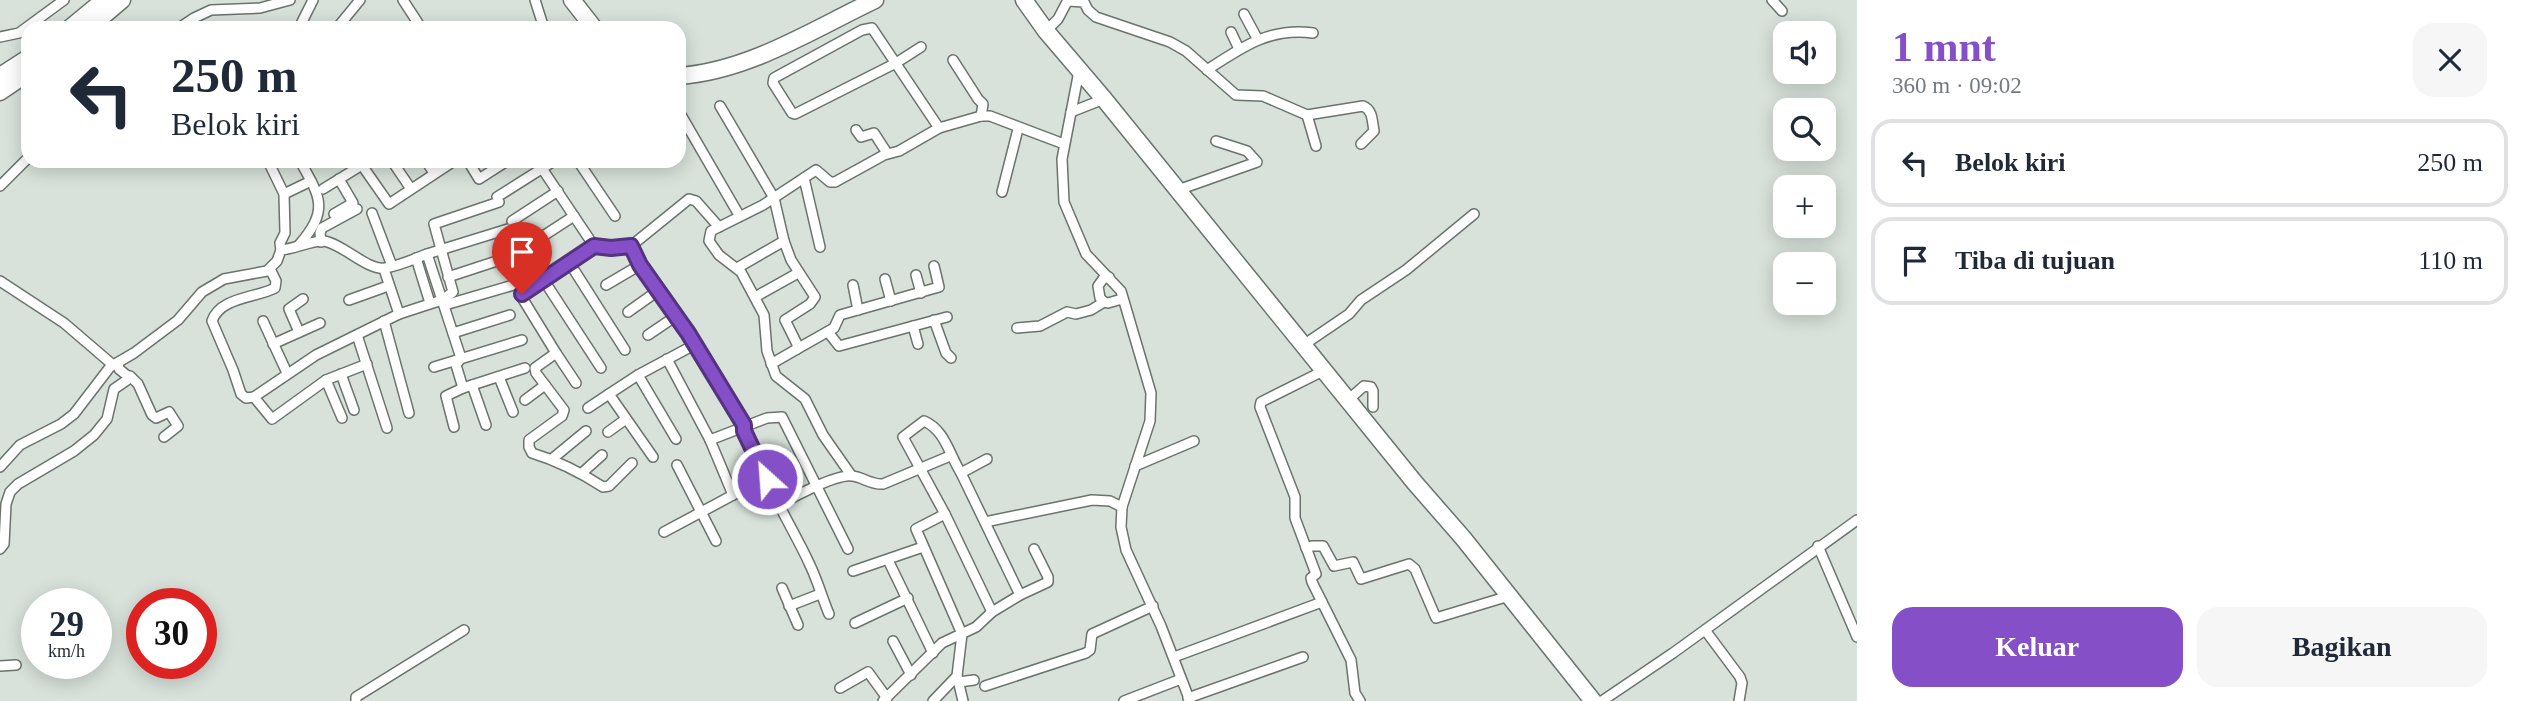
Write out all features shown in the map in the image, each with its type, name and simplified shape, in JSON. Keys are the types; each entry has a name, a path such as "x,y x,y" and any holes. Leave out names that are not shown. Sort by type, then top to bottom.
{"highway":[{"path":"78,21 104,0"},
{"path":"97,21 122,0"},
{"path":"560,0 575,21"},
{"path":"572,0 587,21"},
{"path":"686,65 706,63 741,52 854,0"},
{"path":"686,76 708,74 744,63 875,0"},
{"path":"1024,0 1049,28"},
{"path":"1036,0 1049,28 1079,71 1593,701"},
{"path":"0,76 21,62"},
{"path":"0,92 21,78"}],"street":[{"path":"35,21 64,0"},
{"path":"190,21 211,10 260,8 290,0"},
{"path":"302,21 313,0"},
{"path":"343,21 360,0"},
{"path":"403,0 417,21"},
{"path":"535,0 542,21"},
{"path":"1049,28 1068,0 1084,2 1096,17 1171,42 1186,51 1236,95 1263,96 1307,115 1363,106 1367,108 1374,131 1362,144"},
{"path":"1772,0 1782,10"},
{"path":"1244,14 1258,40"},
{"path":"921,47 896,63 794,114 773,83 774,78 867,28 875,30 896,63 939,128"},
{"path":"1207,70 1267,35 1295,30 1313,33"},
{"path":"0,37 21,32"},
{"path":"1231,32 1239,49"},
{"path":"953,60 983,104 981,116"},
{"path":"1079,71 1064,144 1064,202 1086,254 1121,292 1151,393 1152,408 1122,507 1121,527 1126,550 1153,606 1189,700 1303,657"},
{"path":"1071,112 1104,99"},
{"path":"720,106 774,198 784,240 798,273 814,298 813,302 785,320 797,349"},
{"path":"1307,115 1316,146"},
{"path":"950,456 883,484 872,484 851,475 822,435 805,399 782,382 771,364 766,351 764,315 737,268 719,255 709,241 711,231 818,171 830,182 835,182 939,128 981,116 990,116 1064,144"},
{"path":"686,124 739,215"},
{"path":"1002,192 1018,128"},
{"path":"856,130 861,137 874,133 887,153"},
{"path":"1178,190 1257,162 1247,151 1216,141"},
{"path":"0,186 21,165"},
{"path":"0,467 20,445 61,424 74,414 101,376 178,320 202,292 215,283 234,276 262,274 270,269 281,250 280,243 285,233 284,194 271,168"},
{"path":"295,249 318,218 319,199 304,168"},
{"path":"323,190 353,168"},
{"path":"364,168 389,204 442,168"},
{"path":"397,168 411,189"},
{"path":"431,168 434,173"},
{"path":"472,168 479,179 496,168"},
{"path":"444,303 453,292 434,229 436,222 498,200 536,168"},
{"path":"542,168 594,246"},
{"path":"583,168 615,216"},
{"path":"804,178 820,247"},
{"path":"334,214 353,203 339,179"},
{"path":"284,194 311,181"},
{"path":"281,250 321,242 343,248 373,266 388,267 510,225 558,191"},
{"path":"576,383 521,296 524,291 594,246 631,246 689,199 696,201 719,228"},
{"path":"321,242 322,228 357,209"},
{"path":"372,213 388,267 388,286 399,314"},
{"path":"1302,346 1349,314 1361,300 1406,270 1474,214"},
{"path":"448,277 510,257 574,216"},
{"path":"737,268 784,240"},
{"path":"631,246 640,265 676,316 744,425 744,431 810,564 829,614"},
{"path":"428,254 461,358"},
{"path":"416,258 430,303"},
{"path":"569,262 625,350"},
{"path":"606,285 640,265"},
{"path":"771,364 834,328 840,315 939,287 934,266"},
{"path":"270,269 276,281 275,288 224,306 215,313 212,321 241,394 246,398 265,391 316,355 399,314 430,303 444,303 517,284"},
{"path":"755,296 798,273"},
{"path":"916,275 921,293"},
{"path":"1104,302 1100,298 1098,286 1103,279 1109,277"},
{"path":"543,279 601,368"},
{"path":"885,279 891,301"},
{"path":"0,281 64,323 130,376 138,384 152,415 156,418 169,412 178,426 163,437"},
{"path":"853,285 858,310"},
{"path":"349,300 388,286"},
{"path":"628,312 659,290"},
{"path":"299,332 289,309 303,299"},
{"path":"1017,328 1040,326 1068,312 1076,314 1091,310 1104,302 1122,299"},
{"path":"453,333 510,315"},
{"path":"648,335 676,316"},
{"path":"828,332 839,346 947,317"},
{"path":"933,320 946,353 951,358"},
{"path":"263,321 287,373"},
{"path":"384,321 409,413"},
{"path":"273,344 320,323"},
{"path":"913,326 918,344"},
{"path":"357,335 387,428"},
{"path":"434,367 522,340"},
{"path":"588,408 638,375 694,345"},
{"path":"556,353 535,368 564,410 562,416 529,440 531,453 582,473 603,487 609,486 632,463"},
{"path":"461,358 456,365 486,425"},
{"path":"667,359 710,440 733,495"},
{"path":"254,397 272,419 326,380 367,363"},
{"path":"454,428 446,396 467,386 525,368"},
{"path":"1316,574 1295,518 1295,497 1259,404 1323,371"},
{"path":"341,374 354,410"},
{"path":"638,375 676,439"},
{"path":"0,548 4,544 6,505 10,492 18,484 74,451 94,435 107,419 114,389 130,376"},
{"path":"499,377 513,412"},
{"path":"326,380 342,418"},
{"path":"525,400 545,385"},
{"path":"1348,400 1364,386 1371,387 1373,407"},
{"path":"609,394 653,457"},
{"path":"710,440 744,425 767,418 782,417 814,486 848,549"},
{"path":"608,432 626,419"},
{"path":"992,612 945,514 903,437 920,423 928,422 943,436 950,456 961,472 1020,595"},
{"path":"552,459 586,431"},
{"path":"1135,466 1194,441"},
{"path":"582,473 603,455"},
{"path":"961,472 987,459"},
{"path":"677,465 716,541"},
{"path":"781,504 814,486 851,475"},
{"path":"664,532 767,479"},
{"path":"985,522 1092,500 1110,501 1122,507"},
{"path":"945,514 916,528 962,634 965,680 963,701"},
{"path":"1602,701 1857,520"},
{"path":"1306,548 1312,545 1323,546 1334,566"},
{"path":"1818,546 1857,637"},
{"path":"853,571 923,547"},
{"path":"840,688 868,672 885,699 944,641 984,622 992,612 1048,582 1034,549"},
{"path":"888,561 933,653"},
{"path":"1360,701 1354,693 1351,660 1312,582 1311,578 1316,574 1353,562 1361,579 1364,579 1409,564 1415,569 1436,618 1509,596"},
{"path":"782,588 798,625"},
{"path":"789,606 820,594"},
{"path":"855,623 908,598"},
{"path":"1174,657 1322,602"},
{"path":"985,686 1086,653 1090,650 1091,634 1153,606"},
{"path":"1705,629 1740,677 1742,683 1739,701"},
{"path":"356,701 356,697 366,690 464,630"},
{"path":"893,641 911,676"},
{"path":"0,666 16,665"},
{"path":"1124,701 1181,679"},
{"path":"933,701 965,680"}],"route":[{"path":"522,294 594,246 631,246 640,265 688,333 744,425 744,431 767,479"}]}
